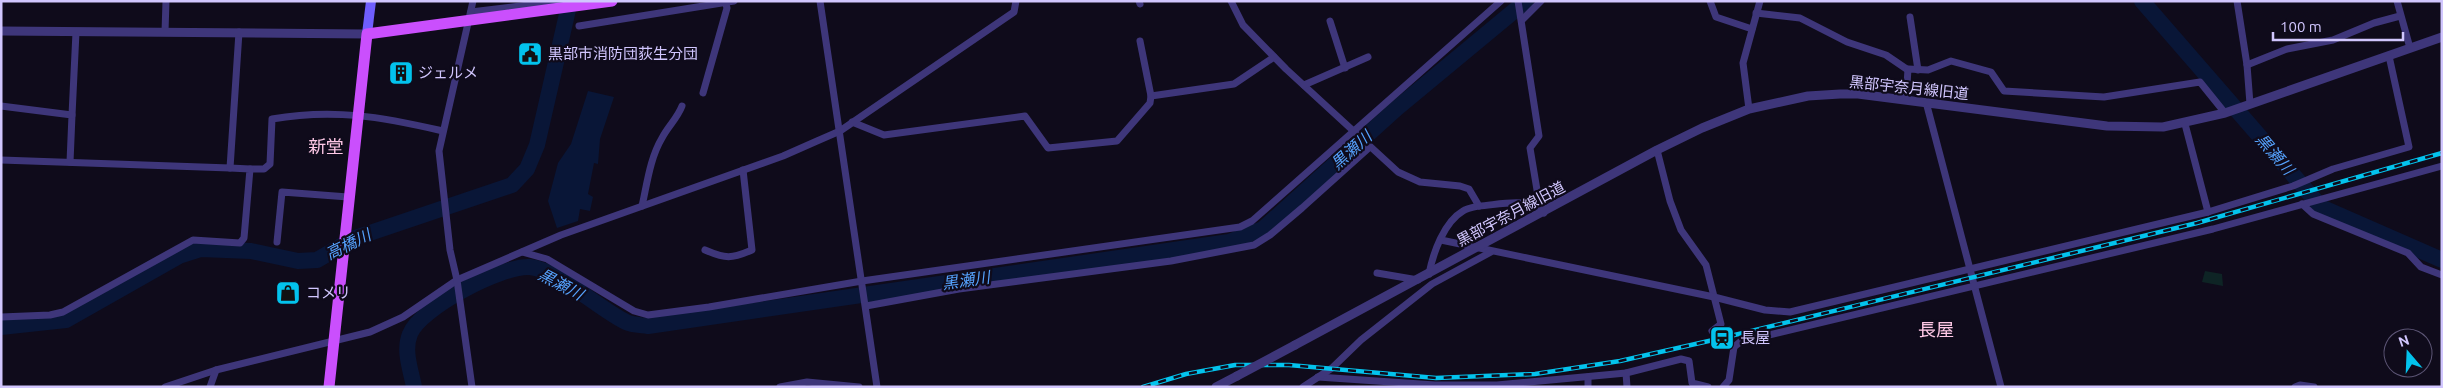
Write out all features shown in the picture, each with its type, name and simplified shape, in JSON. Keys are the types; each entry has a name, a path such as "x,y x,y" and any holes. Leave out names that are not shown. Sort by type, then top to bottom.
{"main road":[{"path":"329,387 348,197 371,1"},
{"path":"367,34 470,17 612,1"}],"street":[{"path":"164,32 166,1"},
{"path":"472,387 458,284 450,250 439,151 442,131 474,1"},
{"path":"470,17 560,1"},
{"path":"578,26 734,1"},
{"path":"820,1 877,387"},
{"path":"165,387 216,370 370,332 404,318 458,284 561,235 743,170 840,131 1014,12 1016,1"},
{"path":"1231,1 1243,25 1274,57 1398,172 1420,182 1460,186 1469,189 1479,206"},
{"path":"522,252 547,259 634,311 648,314 709,308 862,282 1240,227 1252,221 1355,133 1501,1"},
{"path":"1518,1 1539,136 1530,148 1542,210"},
{"path":"1521,17 1541,1"},
{"path":"1710,1 1716,17 1752,29"},
{"path":"1748,109 1743,63 1760,1"},
{"path":"2237,1 2247,65 2250,104"},
{"path":"2397,1 2410,48"},
{"path":"703,93 727,8 725,2"},
{"path":"1756,13 1800,18 1847,42 1886,55 1908,70 1928,70 1951,61 1992,72 2004,91 2104,97 2200,82 2225,113"},
{"path":"1910,16 1918,70"},
{"path":"2247,65 2287,49 2333,40 2374,23 2400,16"},
{"path":"1330,21 1345,68"},
{"path":"1,31 367,34"},
{"path":"70,162 76,32"},
{"path":"230,168 239,32"},
{"name":"黒部宇奈月線旧道","path":"1216,387 1476,249 1542,210 1657,150 1702,128 1748,109 1808,96 1858,94 2107,126 2139,128 2186,124 2225,113 2442,37"},
{"path":"852,122 884,135 1025,116 1048,148 1116,141 1150,103 1151,96 1140,41"},
{"path":"1441,240 1476,249 1714,297 1765,310 1790,312 2208,212 2314,180 2333,169 2409,146 2389,56"},
{"path":"1151,96 1234,84 1274,57"},
{"path":"1304,85 1368,57"},
{"path":"1906,100 1908,70"},
{"path":"1926,102 2001,387"},
{"path":"1,106 72,115"},
{"path":"642,206 655,152 662,137 677,119 682,106"},
{"path":"1,160 264,169 270,164 272,119 304,114 376,116 442,131"},
{"path":"2186,124 2208,212"},
{"path":"866,308 959,289 1170,261 1254,245 1302,208 1369,146"},
{"path":"1657,150 1670,201 1681,230 1706,265 1721,324 1712,331"},
{"path":"1724,387 1729,380 1734,347 1740,342 2213,229 2442,166"},
{"path":"1,317 50,315 63,312 193,240 240,243 244,238 250,169"},
{"path":"705,250 723,258 735,257 752,250 743,170"},
{"path":"277,242 282,192 348,197"},
{"path":"1429,274 1432,257 1441,240 1452,221 1463,211 1479,206 1525,203 1542,210"},
{"path":"2305,204 2313,214 2408,253 2422,267 2442,275"},
{"path":"1303,387 1332,368 1361,340 1432,284 1491,252"},
{"path":"1377,273 1418,280"},
{"path":"1318,376 1436,385 1497,386 1544,384 1626,373 1681,359 1688,361 1692,383 1708,387"},
{"path":"210,387 216,370"},
{"path":"1626,373 1627,387"},
{"path":"1588,377 1588,387"},
{"path":"780,387 807,382 859,387"},
{"path":"2295,387 2300,385 2314,387"}],"green space":[{"path":"2205,271 2222,274 2223,286 2202,282"}],"water":[{"path":"588,91 614,97 600,139 598,164 594,163 588,194 593,197 590,211 580,209 578,221 557,228 548,201 558,163 571,144"}],"waterway":[{"name":"高橋川","path":"1,327 66,320 179,256 201,249 251,251 298,261 317,260 355,238 512,185 527,169 537,145 570,1"},
{"name":"黒瀬川","path":"414,387 407,347 410,334 417,324 429,312 463,290 482,280 517,268 530,267 553,275 626,322 648,326 1229,242 1263,229 1397,108 1526,1"},
{"name":"黒瀬川","path":"2142,1 2321,207 2442,260"}],"railway":[{"path":"1143,387 1186,374 1235,365 1289,365 1436,378 1535,374 1620,361 2197,223 2442,153"}],"place":[{"name":"黒部市消防団荻生分団","path":"530,54"},
{"name":"ジェルメ","path":"401,73"},
{"name":"コメリ","path":"288,293"},
{"name":"長屋","path":"1722,338"}],"district":[{"name":"新堂","path":"326,147"},
{"name":"長屋","path":"1936,330"}]}
